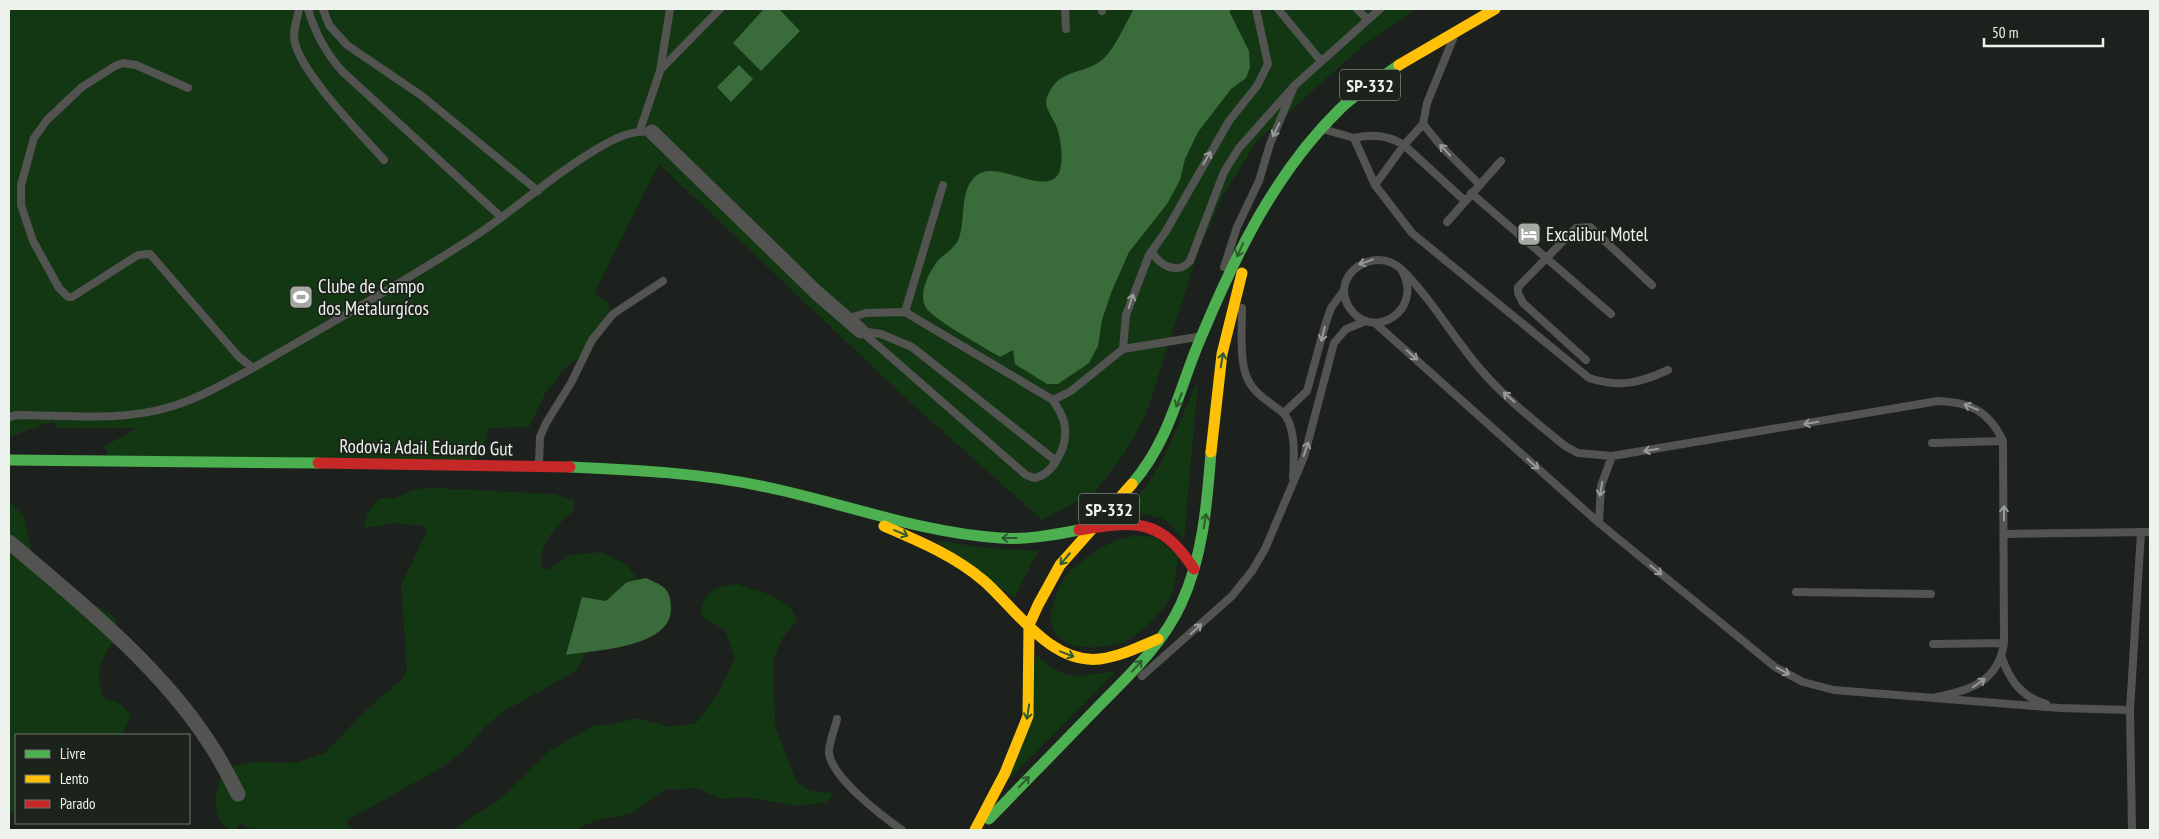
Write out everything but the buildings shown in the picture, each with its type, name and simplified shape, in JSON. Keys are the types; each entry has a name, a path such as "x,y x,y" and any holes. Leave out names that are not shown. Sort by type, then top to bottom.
{"main road":[{"name":"SP-332","path":"976,830 1005,773 1028,716 1029,625 1048,583 1060,565 1135,480 1162,440 1180,398 1201,336 1248,233 1273,193 1291,166 1321,128 1363,90 1406,59 1495,9"},
{"name":"SP-332","path":"976,830 1140,664 1162,636 1184,598 1194,569 1206,515 1215,402 1230,315 1241,274 1273,193"},
{"name":"Rodovia Adail Eduardo Gut","path":"9,460 539,466 693,475 751,484 972,535 1005,539 1035,538 1092,528"},
{"name":"Rodovia Adail Eduardo Gut","path":"840,506 912,538 957,561 984,581 1029,625"},
{"path":"1092,528 1118,523 1148,526 1174,541 1184,552 1194,569"},
{"path":"1029,625 1056,649 1081,658 1116,655 1137,649 1162,636"}],"street":[{"path":"646,131 817,293 861,331"},
{"path":"9,542 70,593 160,680 210,743 238,794"}],"lane":[{"path":"299,9 294,41 298,52 318,83 384,160"},
{"path":"308,9 319,40 336,64 501,217"},
{"path":"323,9 329,25 347,45 422,96 538,191"},
{"path":"9,417 17,415 106,415 140,412 172,406 200,395 253,368 424,269 589,154 627,134 646,131 660,71 670,9"},
{"path":"660,71 720,9"},
{"path":"1065,9 1066,29"},
{"path":"1124,349 1126,315 1136,284 1152,251 1166,231 1229,121 1257,86 1268,64 1256,9"},
{"path":"1278,9 1321,61"},
{"path":"1357,9 1367,19"},
{"path":"1152,251 1160,262 1178,269 1190,261 1224,172 1239,148 1295,85 1380,9"},
{"path":"1375,185 1404,145 1423,124 1427,104 1458,29"},
{"path":"188,88 136,65 123,63 101,73 82,87 47,120 34,138 21,184 21,205 33,241 59,288 68,296 72,297 138,255 150,254 235,352 253,368"},
{"path":"1220,294 1225,260 1295,85"},
{"path":"1423,124 1479,184"},
{"path":"1321,128 1354,138 1374,134 1394,139 1404,145 1464,200"},
{"path":"1354,138 1375,185 1412,233 1589,378 1608,384 1644,381 1668,370"},
{"path":"1447,222 1464,200 1501,160"},
{"path":"905,312 942,185"},
{"path":"1471,193 1611,314"},
{"path":"1586,360 1523,303 1518,293 1518,287 1576,228 1590,228 1652,285"},
{"path":"1284,413 1307,391 1331,308 1344,290 1350,272 1365,261 1384,260 1401,269 1480,370 1551,435 1578,453 1612,456 1938,401 1961,404 1983,413 1997,426 2004,441 2004,643 2002,658 2008,674 2028,697 2060,708"},
{"path":"1375,323 1393,317 1406,304 1408,286 1401,269"},
{"path":"1241,274 1244,364 1247,379 1264,399 1284,413 1294,442 1293,484"},
{"path":"539,466 540,437 546,423 571,383 592,340 613,314 663,281"},
{"path":"1344,290 1350,309 1366,321 1375,323 1599,523 1775,667 1803,682 1834,690 2060,708 2130,710"},
{"path":"846,318 866,313 905,312 1053,400 1063,417 1066,428 1065,439 1056,461 1048,472 1040,477 1026,475 861,331"},
{"path":"1090,715 1160,663 1232,596 1252,571 1265,549 1293,484 1312,432 1334,343 1346,329 1366,321"},
{"path":"861,331 881,334 912,347 1056,461"},
{"path":"1053,400 1071,391 1124,349 1201,336"},
{"path":"1932,443 2004,441"},
{"path":"1599,523 1601,486 1612,456"},
{"path":"2132,830 2130,710 2141,532"},
{"path":"2004,534 2150,532"},
{"path":"1796,592 1931,594"},
{"path":"1933,644 2004,643"},
{"path":"1933,698 1978,686 2002,658"},
{"path":"837,719 828,752 836,770 858,794 902,830"}],"shaded area":[{"name":"Clube de Campo dos Metalurgícos","path":"9,9 1416,9 1366,43 1257,141 1223,195 1197,255 1145,417 1124,454 1095,492 1042,520 910,402 659,164 594,294 606,301 610,307 595,346 565,368 546,392 529,427 489,428 483,449 468,466 109,456 104,447 136,428 57,428 53,421 9,437"},
{"path":"764,9 779,9 800,31 761,71 733,43"},
{"path":"1134,9 1230,9 1230,13 1249,51 1250,67 1246,78 1231,89 1198,132 1185,159 1180,180 1167,204 1129,252 1111,293 1102,320 1098,346 1089,363 1058,384 1047,384 1015,364 1013,350 1000,357 932,314 924,303 923,291 936,263 952,248 959,238 965,196 971,181 977,175 986,171 996,171 1044,182 1053,180 1059,173 1062,157 1061,144 1056,124 1046,105 1047,97 1058,81 1072,73 1095,65 1106,56"},
{"path":"739,65 753,79 731,102 717,87"},
{"path":"1198,380 1184,539 1164,519 1124,509 1146,487 1164,457"},
{"path":"435,488 554,494 574,500 573,511 554,530 545,544 541,560 542,569 548,570 570,555 602,552 627,565 635,576 638,588 591,642 576,671 501,713 483,729 467,748 444,766 346,821 351,830 253,830 240,823 235,830 227,830 217,814 215,797 222,777 232,767 249,762 295,763 325,753 366,710 400,681 407,671 401,585 427,531 423,526 395,523 366,528 364,524 367,513 379,498 393,499 415,489"},
{"path":"9,501 24,516 33,558 50,584 108,612 116,619 113,640 101,663 99,672 100,683 103,697 121,704 131,715 122,734 15,734 15,809 9,816"},
{"path":"1137,536 1155,537 1178,556 1172,594 1165,606 1144,628 1125,642 1111,646 1083,647 1070,644 1059,638 1053,629 1051,616 1055,599 1065,576 1077,565 1112,542"},
{"path":"935,540 986,548 1038,551 1014,598"},
{"path":"646,578 661,585 669,595 671,607 668,621 660,631 647,639 630,644 566,655 582,597 606,601 627,582"},
{"path":"737,584 771,595 789,606 797,620 781,640 773,661 775,726 796,781 810,791 834,793 827,802 796,806 746,797 721,799 697,788 664,790 632,813 595,821 574,830 454,830 472,816 497,802 549,751 595,725 608,725 639,718 669,727 696,723 718,694 735,658 725,630 701,616 703,601 711,592 723,586"},
{"path":"1036,654 1056,670 1073,675 1116,671 1009,779"}],"traffic: fast":[{"path":"1132,484 1145,467 1165,431 1215,305 1243,245 1276,188 1295,160 1339,110 1360,92 1399,65"},
{"path":"989,819 1131,673 1164,634 1181,604 1199,549 1206,511 1211,452"},
{"path":"9,460 318,463"},
{"path":"570,467 669,473 742,482 911,524 970,535 1030,538 1079,530"}],"traffic: slow":[{"path":"1399,65 1495,9"},
{"path":"1211,452 1222,354 1242,273"},
{"path":"975,830 1005,773 1028,716 1029,625 1038,605 1060,565 1132,484"},
{"path":"884,526 936,550 973,572 1036,633 1066,653 1082,659 1108,658 1158,639"}],"traffic: jam":[{"path":"318,463 570,467"},
{"path":"1079,530 1131,525 1157,531 1182,552 1194,569"}],"place":[{"name":"Excalibur Motel","path":"1529,234"},
{"name":"Clube de Campo dos Metalurgícos","path":"301,297"}]}
